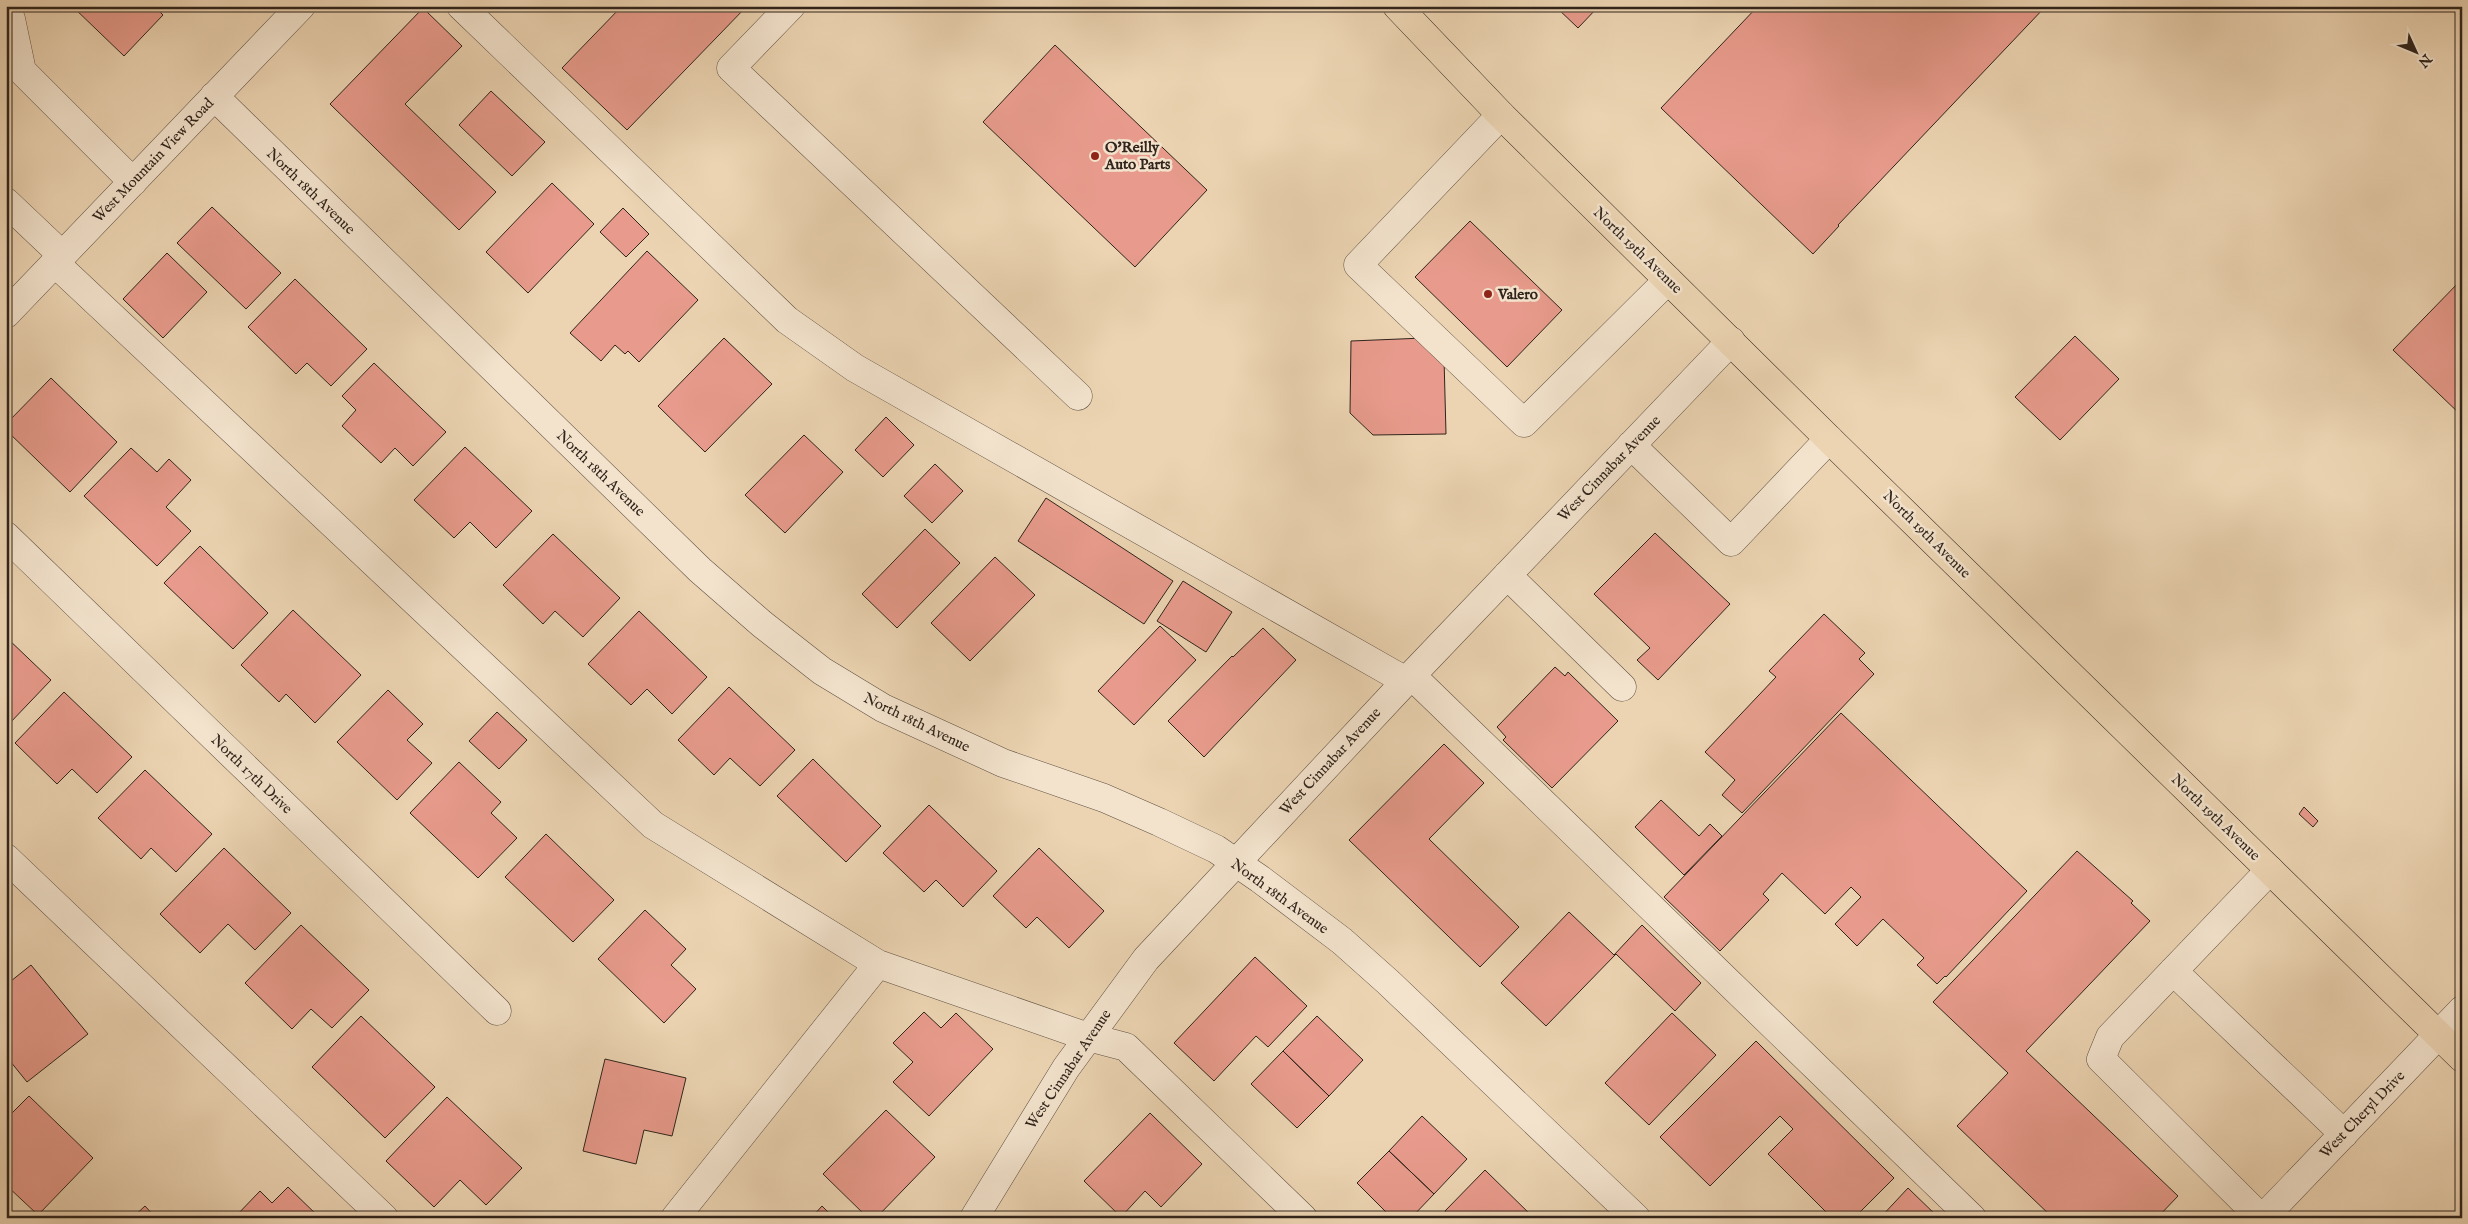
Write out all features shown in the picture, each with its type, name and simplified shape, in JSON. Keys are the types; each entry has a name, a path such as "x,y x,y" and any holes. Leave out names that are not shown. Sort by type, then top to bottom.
{"main road":[{"name":"North 19th Avenue","path":"1396,6 1501,115 1829,439 2462,1058"}],"street":[{"name":"West Mountain View Road","path":"6,314 301,6"},
{"path":"461,6 787,320 855,368 1409,678 1972,1218"},
{"path":"790,6 731,68 1078,396"},
{"path":"6,12 11,19 22,71 133,182"},
{"name":"North 18th Avenue","path":"214,96 700,570 762,624 822,671 883,708 1003,763 1104,798 1216,849 1342,941 1388,982 1636,1218"},
{"path":"1501,115 1358,265 1524,423 1668,280"},
{"path":"6,202 59,259 653,825 878,964 1088,1037 1126,1047 1303,1218"},
{"name":"West Cinnabar Avenue","path":"974,1218 1066,1068 1146,959 1409,678 1731,341"},
{"path":"1631,445 1732,542 1829,439"},
{"name":"North 17th Drive","path":"6,536 497,1011"},
{"path":"1507,575 1622,687"},
{"path":"6,858 384,1218"},
{"path":"2262,1218 2101,1059 2110,1037 2270,870"},
{"path":"675,1218 878,964"},
{"path":"2173,971 2344,1134"},
{"name":"West Cheryl Drive","path":"2262,1218 2462,1010"}],"building":[{"path":"72,6 154,6 163,15 124,56"},
{"path":"622,6 747,6 627,130 562,68"},
{"path":"1555,6 1599,6 1578,28"},
{"path":"1758,6 2046,6 1838,225 1813,254 1661,108"},
{"path":"423,8 462,46 405,104 496,192 459,230 330,104"},
{"name":"O'Reilly Auto Parts","path":"1055,45 1207,190 1135,267 983,122"},
{"path":"491,91 545,142 512,176 459,125"},
{"path":"552,183 594,224 528,293 486,252"},
{"path":"212,207 281,273 246,309 177,243"},
{"path":"623,208 649,234 626,257 600,232"},
{"name":"Valero","path":"1470,221 1562,310 1507,367 1415,277"},
{"path":"647,251 698,300 639,362 628,351 625,354 615,345 601,361 570,333"},
{"path":"167,253 207,292 163,338 123,299"},
{"path":"295,279 367,349 331,386 307,363 296,374 248,327"},
{"path":"2462,279 2462,416 2393,350"},
{"path":"2075,336 2119,379 2060,440 2015,397"},
{"path":"724,338 772,384 705,452 658,406"},
{"path":"1424,338 1444,358 1446,434 1373,435 1350,413 1351,341"},
{"path":"374,363 446,432 413,466 395,448 381,463 342,426 356,410 342,396"},
{"path":"51,378 117,442 70,492 6,430 6,424"},
{"path":"886,417 914,445 883,477 855,450"},
{"path":"804,435 843,472 785,533 745,495"},
{"path":"465,447 532,511 496,548 470,522 454,538 414,500"},
{"path":"131,448 157,472 169,459 191,480 166,507 191,531 157,566 84,496"},
{"path":"935,464 963,491 932,523 904,496"},
{"path":"1046,498 1173,581 1144,624 1018,541"},
{"path":"925,529 960,563 897,628 862,594"},
{"path":"1655,533 1730,604 1658,680 1637,660 1650,648 1594,594"},
{"path":"553,534 620,598 583,637 555,611 543,624 503,585"},
{"path":"200,546 268,613 233,649 164,583"},
{"path":"995,557 1035,595 970,661 931,623"},
{"path":"1183,581 1232,612 1206,652 1157,621"},
{"path":"293,610 361,675 315,723 286,694 279,702 241,665"},
{"path":"639,611 707,677 672,714 647,689 631,705 588,664"},
{"path":"1824,614 1865,653 1859,659 1874,674 1742,813 1722,795 1735,780 1705,752 1776,677 1769,671"},
{"path":"1160,626 1196,660 1134,725 1098,691"},
{"path":"1263,628 1296,660 1204,757 1168,721 1232,656"},
{"path":"6,637 51,680 8,725 6,723"},
{"path":"1555,667 1565,676 1568,672 1618,721 1552,788 1503,740 1506,737 1497,727"},
{"path":"729,687 795,750 760,786 730,758 714,775 678,740"},
{"path":"388,690 423,724 407,740 432,763 397,800 337,742"},
{"path":"64,692 132,757 97,793 72,769 57,784 15,743"},
{"path":"497,712 527,740 499,769 469,741"},
{"path":"1841,713 2027,891 1946,977 1937,984 1917,965 1924,958 1883,919 1857,946 1835,924 1861,897 1851,887 1825,914 1782,873 1763,894 1769,900 1720,951 1664,897"},
{"path":"1444,744 1484,783 1429,839 1519,927 1480,967 1349,840"},
{"path":"813,759 881,826 846,862 777,796"},
{"path":"459,762 501,802 491,813 517,838 478,878 410,813"},
{"path":"145,770 212,834 176,872 151,848 141,859 98,818"},
{"path":"1661,800 1699,836 1710,824 1722,836 1684,875 1635,827"},
{"path":"929,805 997,871 963,907 936,880 924,892 883,853"},
{"path":"2304,807 2318,821 2313,827 2299,814"},
{"path":"546,834 614,900 573,942 505,877"},
{"path":"224,848 291,913 255,950 228,924 200,953 160,914"},
{"path":"1039,848 1104,911 1069,948 1037,917 1026,928 993,896"},
{"path":"2077,851 2133,901 2131,903 2150,921 2026,1051 2178,1196 2157,1218 2053,1218 1957,1126 2008,1073 1933,1002"},
{"path":"645,910 686,949 671,965 696,989 664,1023 598,959"},
{"path":"1569,912 1614,955 1642,925 1701,983 1675,1011 1616,954 1546,1026 1501,983"},
{"path":"301,925 369,990 332,1028 311,1009 292,1029 245,983"},
{"path":"1255,957 1307,1006 1268,1047 1256,1036 1214,1081 1174,1043"},
{"path":"31,965 88,1034 27,1082 6,1056 6,985"},
{"path":"924,1012 941,1028 956,1013 993,1049 929,1116 893,1082 913,1062 893,1043"},
{"path":"1672,1013 1716,1055 1649,1125 1605,1083"},
{"path":"361,1016 435,1087 385,1138 312,1067"},
{"path":"1317,1016 1363,1060 1329,1096 1283,1051"},
{"path":"1756,1041 1894,1178 1854,1218 1832,1218 1768,1154 1793,1129 1780,1116 1710,1186 1660,1137"},
{"path":"1283,1051 1329,1096 1297,1128 1251,1084"},
{"path":"605,1059 686,1078 672,1136 644,1130 636,1164 583,1151"},
{"path":"29,1096 93,1158 38,1215 6,1185 6,1119"},
{"path":"447,1097 522,1168 486,1205 460,1180 434,1207 386,1161"},
{"path":"886,1110 935,1157 876,1218 868,1218 823,1174"},
{"path":"1150,1113 1202,1164 1161,1207 1145,1191 1121,1217 1084,1181"},
{"path":"1422,1116 1467,1159 1434,1194 1389,1151"},
{"path":"1389,1151 1434,1194 1411,1218 1392,1218 1357,1183"},
{"path":"1485,1170 1534,1218 1451,1218 1445,1211"},
{"path":"288,1187 320,1218 234,1218 260,1191 272,1203"},
{"path":"1908,1188 1939,1218 1880,1218"},
{"path":"145,1206 156,1218 132,1218"},
{"path":"822,1206 834,1218 811,1218"}],"place":[{"name":"O'Reilly Auto Parts","path":"1095,156"},
{"name":"Valero","path":"1488,294"}]}
